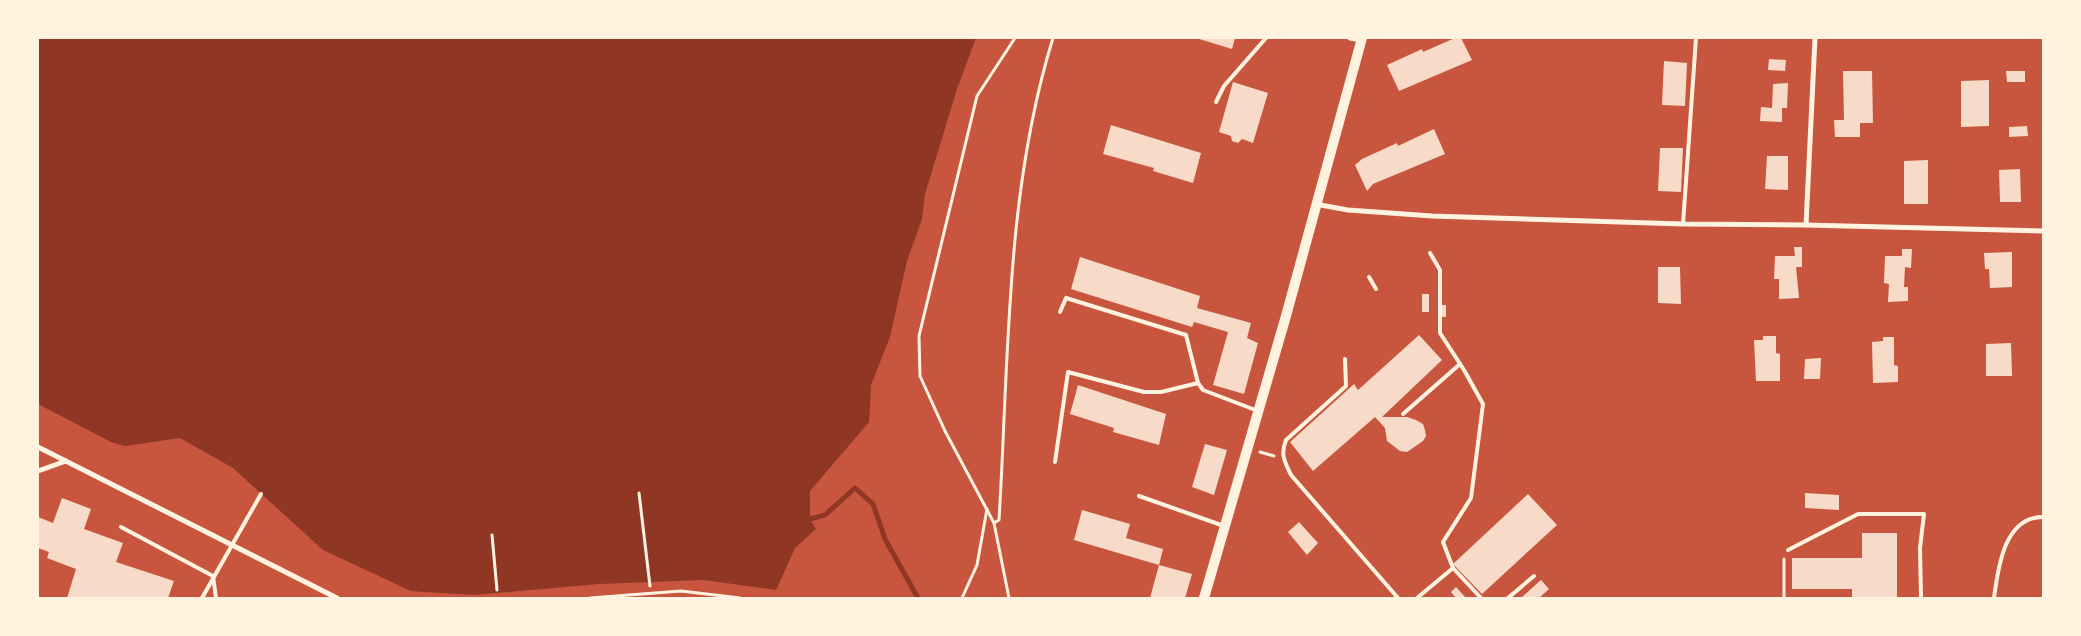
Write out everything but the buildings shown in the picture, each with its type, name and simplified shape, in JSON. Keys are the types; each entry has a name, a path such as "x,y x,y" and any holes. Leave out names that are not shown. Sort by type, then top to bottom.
{"main road":[{"path":"1204,598 1362,39"}],"street":[{"path":"1350,38 1362,39"},
{"path":"1806,225 1815,38"},
{"path":"1315,204 1348,210 1432,216 1683,224 2044,231"},
{"path":"38,447 337,598"},
{"path":"38,471 66,461"}],"lane":[{"path":"1216,102 1224,86 1266,38"},
{"path":"1683,224 1696,38"},
{"path":"1430,253 1440,270 1440,333 1483,404 1471,498 1443,542 1452,568 1481,598"},
{"path":"1370,277 1376,289"},
{"path":"1060,312 1066,298 1186,336 1198,383 1202,390 1258,411"},
{"path":"1345,359 1346,386 1286,440 1282,450 1282,458 1292,475 1398,598"},
{"path":"1403,414 1460,364"},
{"path":"1055,462 1068,372 1144,392 1161,392 1198,383"},
{"path":"202,598 213,576 234,546 261,494"},
{"path":"1139,496 1224,526"},
{"path":"1788,550 1858,514 1924,514 1920,548 1921,598"},
{"path":"1994,598 1998,563 2017,525 2024,520 2044,516"},
{"path":"121,527 213,576"},
{"path":"1417,598 1452,568"},
{"path":"213,576 216,598"},
{"path":"1508,598 1534,576"}],"path":[{"path":"1009,598 994,523 945,431 920,376 919,336 977,96 1015,38"},
{"path":"994,523 999,520 1007,336 1020,204 1042,74 1053,38"},
{"path":"1260,452 1282,458"},
{"path":"639,493 650,586"},
{"path":"962,598 977,565 987,508"},
{"path":"492,535 498,590"},
{"path":"1784,598 1784,555 1788,550"},
{"path":"590,598 681,591 740,598"}],"shaded area":[{"path":"38,38 976,38 957,89 925,194 922,219 907,261 890,337 871,385 869,422 810,491 810,519 816,529 795,548 776,590 703,580 599,584 474,595 411,591 323,550 233,468 180,438 125,446 111,442 38,404"}],"waterway":[{"path":"810,519 825,515 855,488 873,504 885,539 918,598"}]}
